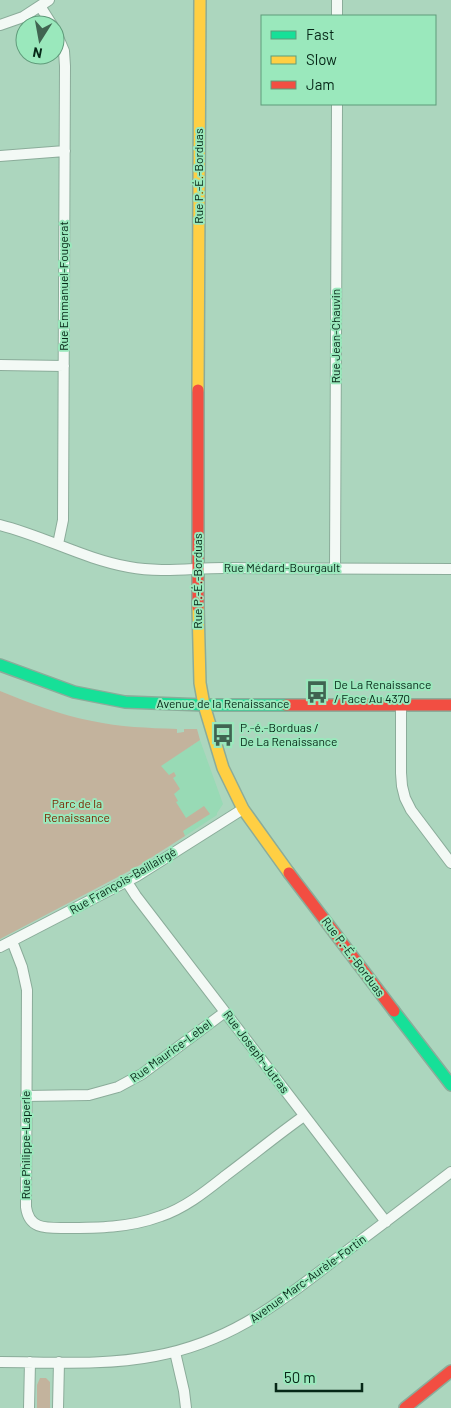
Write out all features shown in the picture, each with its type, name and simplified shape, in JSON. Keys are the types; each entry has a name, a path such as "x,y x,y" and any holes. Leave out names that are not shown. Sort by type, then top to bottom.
{"street":[{"name":"Rue P.-É.-Borduas","path":"200,0 198,569 199,670 204,705 223,768 231,788 243,809 278,860 451,1085"},
{"path":"337,0 337,15"},
{"path":"0,25 18,20 45,3 49,15"},
{"name":"Rue Emmanuel-Fougerat","path":"58,544 63,520 65,65"},
{"name":"Rue Jean-Chauvin","path":"335,569 337,105"},
{"path":"0,156 65,151"},
{"path":"0,365 64,366"},
{"name":"Rue Médard-Bourgault","path":"0,525 102,561 129,567 160,570 216,568 451,569"},
{"name":"Avenue de la Renaissance","path":"0,665 58,687 100,698 142,703 204,705 451,705"},
{"path":"401,705 401,780 405,798 411,810 451,863"},
{"name":"Rue François-Baillairgé","path":"0,947 127,882 243,809"},
{"name":"Rue Joseph-Jutras","path":"127,882 386,1222"},
{"name":"Rue Philippe-Laperle","path":"12,941 22,966 27,990 27,1212 30,1220 35,1224 51,1228 120,1227 168,1214 198,1196 304,1116"},
{"name":"Rue Maurice-Lebel","path":"26,1096 89,1095 118,1087 142,1074 225,1012"},
{"name":"Avenue Marc-Aurèle-Fortin","path":"0,1362 124,1360 174,1352 221,1336 263,1314 451,1172"},
{"path":"174,1352 184,1391 186,1408"},
{"path":"29,1408 30,1362"},
{"path":"58,1408 59,1362"},
{"path":"405,1408 451,1371"}],"shaded area":[{"path":"200,740 223,804 217,815 185,836 146,775"}],"green space":[{"name":"Parc de la Renaissance","path":"0,691 57,712 92,721 145,728 177,729 177,733 184,732 184,729 197,729 200,740 161,766 169,775 174,772 176,776 173,778 180,789 174,794 178,801 176,802 186,818 204,806 210,814 183,831 185,836 135,868 0,939"},
{"path":"40,1378 46,1378 50,1382 50,1408 37,1408 37,1385"}],"traffic: fast":[{"path":"0,665 74,692 125,702 204,705 286,705"},
{"path":"394,1011 451,1085"}],"traffic: slow":[{"path":"198,390 200,0"},
{"path":"198,607 200,683 204,705 223,768 243,809 289,873"}],"traffic: jam":[{"path":"198,390 198,607"},
{"path":"286,705 451,705"},
{"path":"289,873 394,1011"},
{"path":"405,1408 451,1371"}],"place":[{"name":"De La Renaissance / Face Au 4370","path":"317,692"},
{"name":"P.-é.-Borduas / De La Renaissance","path":"223,735"}]}
